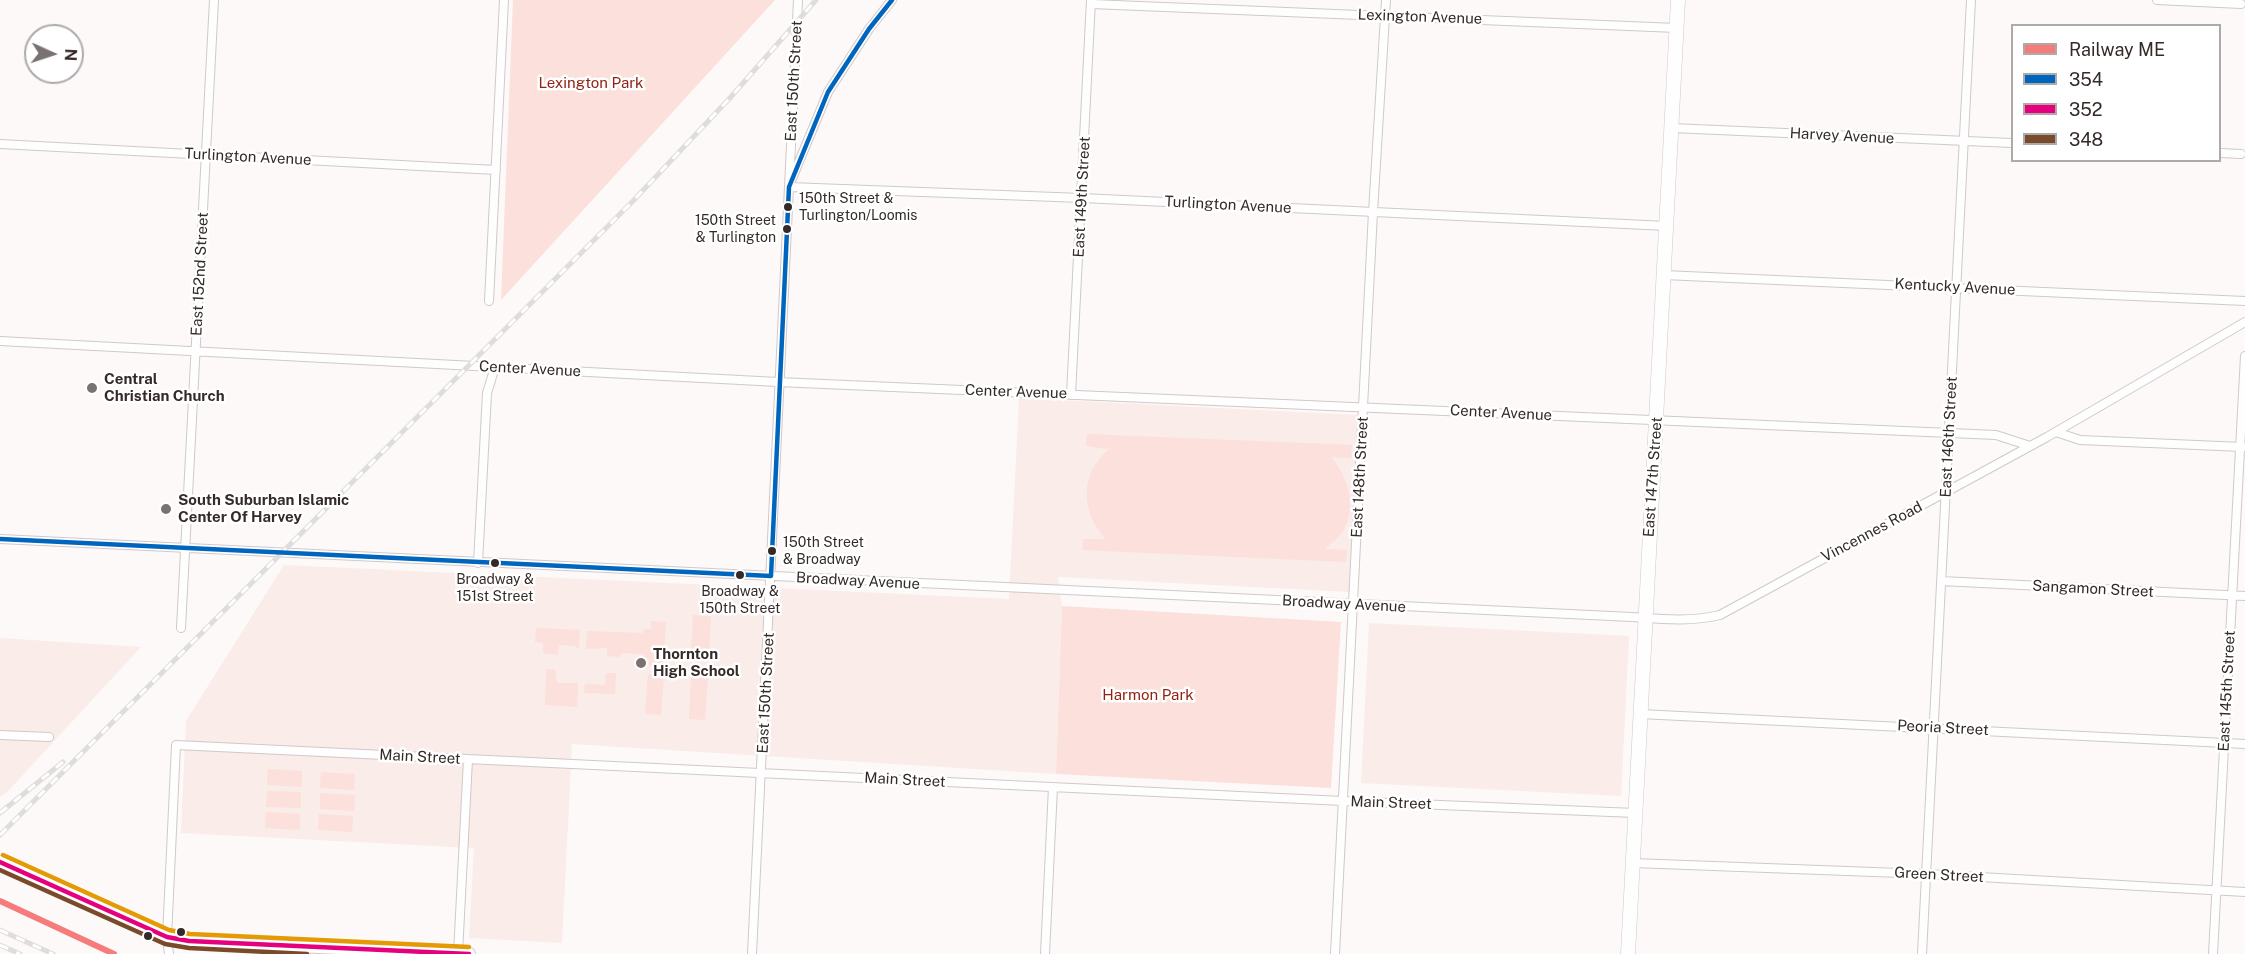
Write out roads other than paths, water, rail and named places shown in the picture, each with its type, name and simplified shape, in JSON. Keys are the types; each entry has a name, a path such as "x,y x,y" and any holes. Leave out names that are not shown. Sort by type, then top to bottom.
{"main road":[{"name":"East 147th Street","path":"1628,954 1678,0"}],"street":[{"name":"East 152nd Street","path":"181,628 214,0"},
{"path":"489,301 504,0"},
{"name":"East 150th Street","path":"752,954 798,0"},
{"path":"789,187 828,92 869,29 892,0"},
{"name":"East 148th Street","path":"1335,954 1386,0"},
{"name":"East 146th Street","path":"1922,954 1971,0"},
{"path":"2157,0 2241,4"},
{"name":"Lexington Avenue","path":"1091,2 1677,28"},
{"name":"East 149th Street","path":"1071,395 1091,2"},
{"name":"Harvey Avenue","path":"1672,128 2011,143"},
{"name":"Turlington Avenue","path":"0,144 496,170"},
{"path":"2221,153 2241,154"},
{"name":"Turlington Avenue","path":"789,187 1082,198 1667,226"},
{"name":"Kentucky Avenue","path":"1664,275 2245,301"},
{"name":"Vincennes Road","path":"1645,618 1678,619 1720,615 2056,432 2245,322"},
{"name":"Center Avenue","path":"0,341 778,382 1996,435 2030,446"},
{"name":"East 145th Street","path":"2213,954 2242,447 2245,356"},
{"path":"477,563 487,393 495,367"},
{"path":"2056,432 2080,440 2242,447"},
{"name":"Broadway Avenue","path":"0,539 1645,618"},
{"name":"Sangamon Street","path":"1941,581 2245,596"},
{"name":"Peoria Street","path":"1640,714 2245,744"},
{"path":"0,735 49,737"},
{"name":"Main Street","path":"167,937 176,745 1635,813"},
{"path":"458,954 468,759"},
{"path":"1045,954 1053,787"},
{"path":"0,862 167,937 189,941 470,954"},
{"name":"Green Street","path":"1632,863 1927,874 2245,892"},
{"path":"164,954 167,937"},
{"path":"167,937 169,954"}],"railway":[{"path":"0,835 633,201 729,99 816,0"},
{"path":"0,813 63,762"},
{"path":"0,930 53,954"},
{"path":"0,945 20,954"}],"rail line":[{"name":"ME","path":"0,901 114,954"}],"place":[{"name":"150th Street & Turlington/Loomis","path":"788,207"},
{"name":"150th Street & Turlington","path":"787,229"},
{"name":"Central Christian Church","path":"92,388"},
{"name":"South Suburban Islamic Center Of Harvey","path":"166,509"},
{"name":"150th Street & Broadway","path":"772,551"},
{"name":"Broadway & 151st Street","path":"495,563"},
{"name":"Broadway & 150th Street","path":"740,575"},
{"name":"Thornton High School","path":"641,663"}],"park label":[{"name":"Lexington Park","path":"591,83"},
{"name":"Harmon Park","path":"1148,695"}]}
